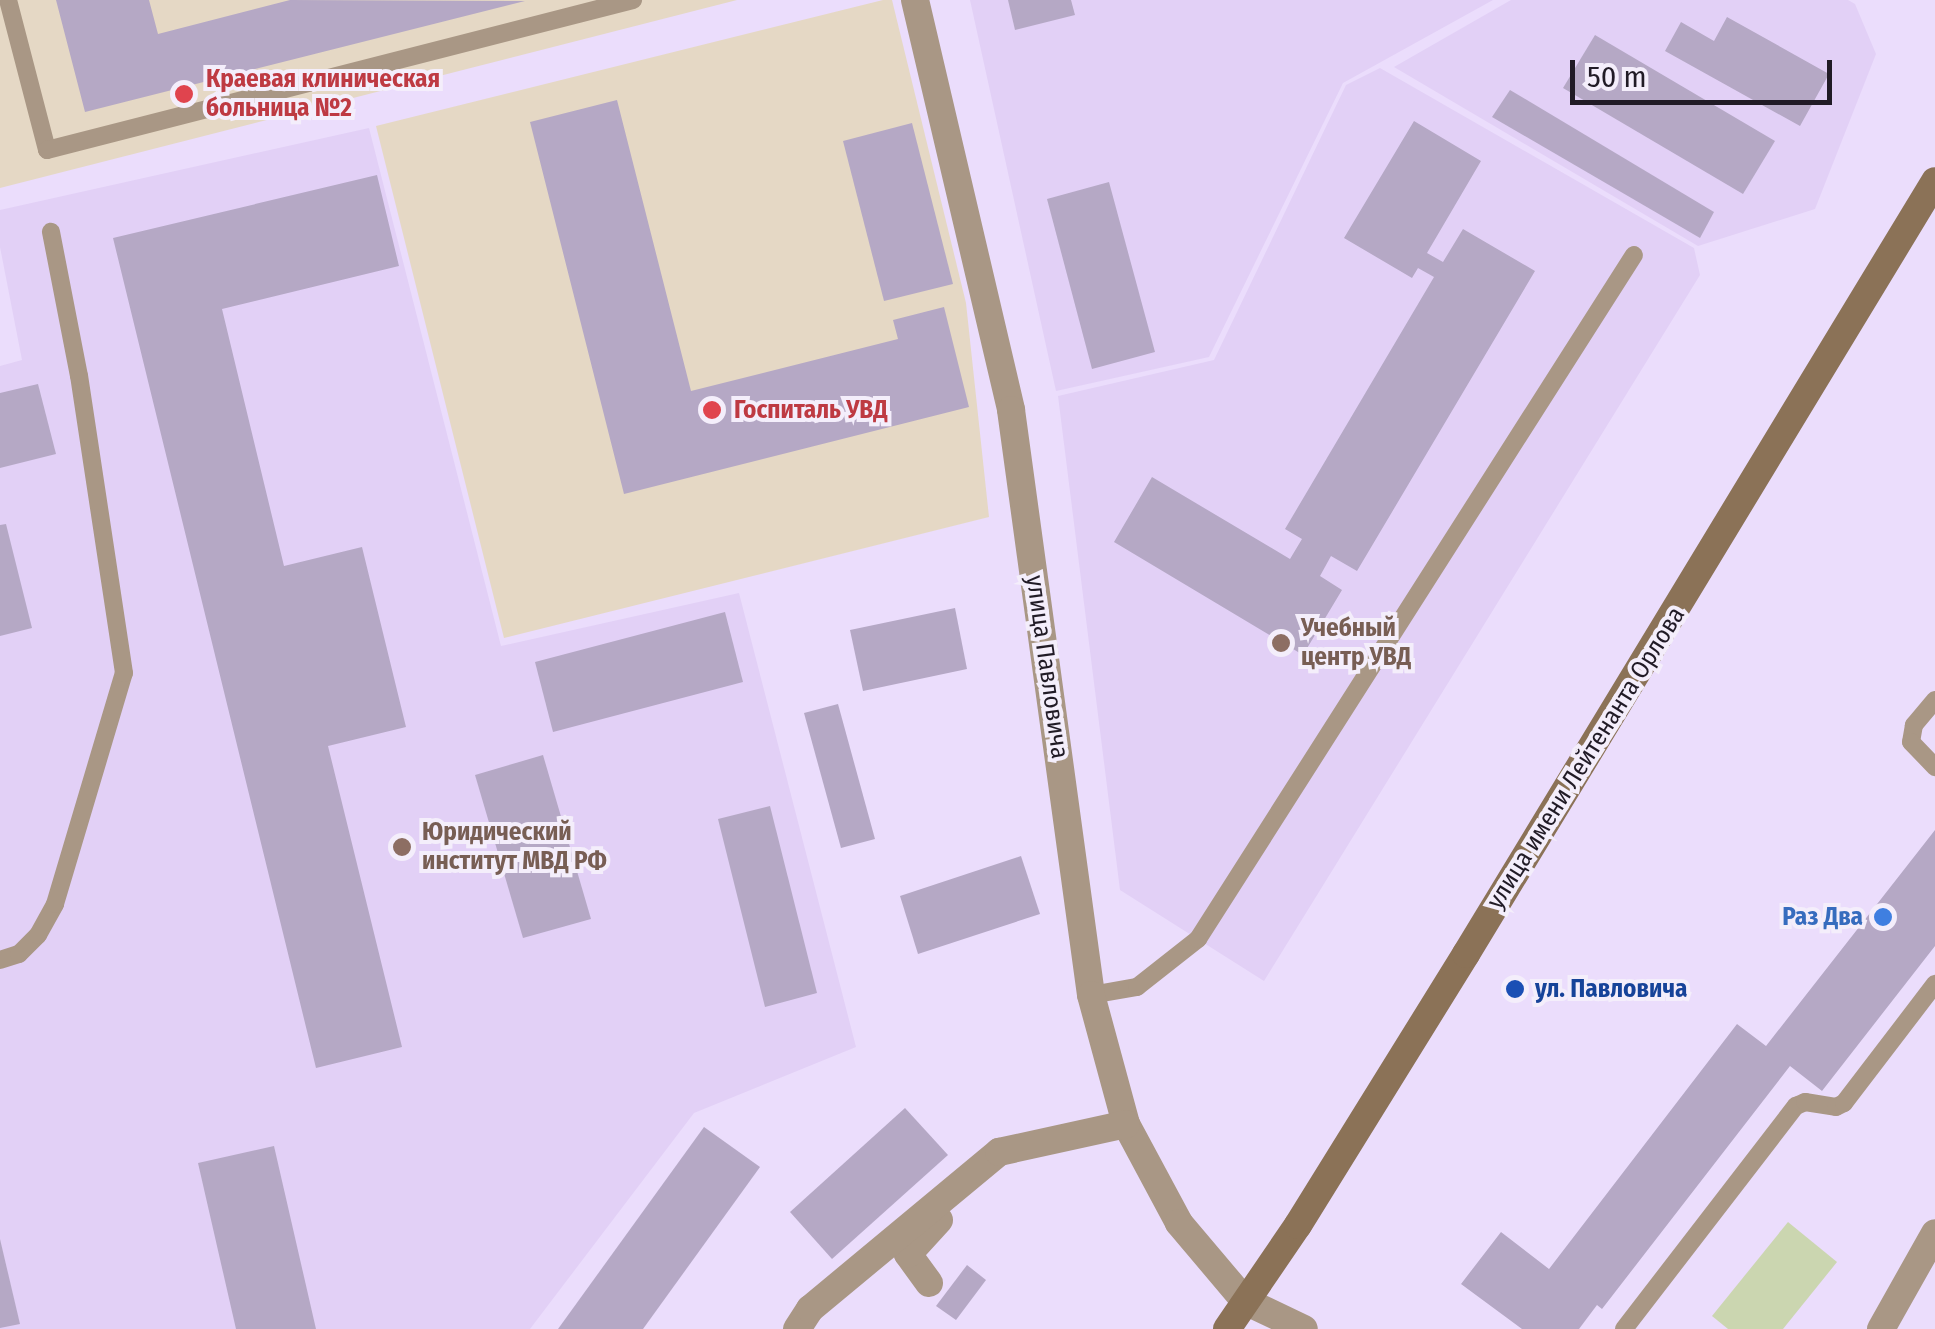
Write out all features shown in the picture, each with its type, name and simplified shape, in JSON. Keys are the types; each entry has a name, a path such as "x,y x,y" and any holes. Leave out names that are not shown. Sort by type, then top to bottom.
{"main road":[{"name":"улица имени Лейтенанта Орлова","path":"1227,1329 1298,1225 1673,618 1935,181"}],"street":[{"name":"улица Павловича","path":"915,0 1012,410 1091,995 1126,1124 1179,1223 1245,1301"},
{"path":"797,1329 810,1309 1000,1152 1126,1124"},
{"path":"929,1284 908,1254 1000,1152"},
{"path":"1881,1329 1935,1233"},
{"path":"1245,1301 1304,1329"}],"lane":[{"path":"8,0 47,150 633,0"},
{"path":"0,960 19,954 38,935 55,904 124,673 79,376 51,232"},
{"path":"1091,995 1138,987 1198,939 1634,255"},
{"path":"1935,700 1914,725 1910,742 1935,767"},
{"path":"1624,1329 1796,1106 1805,1102 1836,1106 1844,1103 1935,984"}],"shaded area":[{"name":"Краевая клиническая больница №2","path":"0,0 737,0 0,188"},
{"name":"Госпиталь УВД","path":"892,0 966,303 989,517 504,638 376,126"},
{"path":"970,0 1493,0 1343,83 1209,357 1056,391"},
{"path":"1511,0 1848,0 1855,4 1876,54 1815,209 1698,246 1394,67"},
{"name":"Учебный центр УВД","path":"1380,68 1694,248 1700,275 1264,981 1120,890 1058,396 1214,360 1346,85"},
{"name":"Юридический институт МВД РФ","path":"369,128 501,646 739,593 856,1047 694,1113 530,1329 0,1329 0,366 22,360 0,247 0,210"}],"green space":[{"path":"1788,1222 1837,1262 1783,1329 1728,1329 1712,1316"}],"building":[{"path":"56,0 149,0 158,34 290,0 525,1 85,112"},
{"path":"1008,0 1071,0 1075,15 1015,30"},
{"path":"1727,17 1829,74 1800,126 1665,51 1681,22 1714,41"},
{"path":"1595,35 1775,141 1743,194 1563,88"},
{"path":"1510,90 1714,212 1700,238 1492,117"},
{"path":"617,100 691,391 898,339 893,320 944,307 969,407 624,494 530,122"},
{"path":"1414,121 1481,161 1427,253 1443,262 1463,229 1535,271 1357,571 1331,556 1320,576 1342,590 1303,655 1114,542 1152,477 1290,559 1302,539 1285,529 1434,277 1418,268 1412,278 1344,238"},
{"path":"912,123 953,284 884,301 843,141"},
{"path":"377,175 399,266 222,309 284,566 362,547 406,727 328,746 402,1047 316,1068 113,238"},
{"path":"1109,182 1155,352 1092,369 1047,199"},
{"path":"38,384 56,454 0,468 0,393"},
{"path":"6,524 32,628 0,636 0,525"},
{"path":"955,608 967,669 863,691 850,630"},
{"path":"725,612 743,682 553,732 535,662"},
{"path":"838,704 875,839 841,848 804,713"},
{"path":"543,755 591,919 523,938 475,775"},
{"path":"770,806 817,993 765,1007 718,819"},
{"path":"1935,830 1935,946 1822,1091 1790,1066 1602,1309 1597,1305 1579,1329 1522,1329 1461,1284 1501,1232 1549,1269 1737,1024 1766,1046"},
{"path":"1021,856 1040,914 918,954 900,896"},
{"path":"905,1108 948,1155 832,1259 790,1212"},
{"path":"704,1127 760,1167 643,1329 558,1329"},
{"path":"274,1146 316,1329 236,1329 198,1163"},
{"path":"0,1239 20,1324 0,1328"},
{"path":"967,1265 986,1280 956,1320 936,1306"}],"place":[{"name":"Краевая клиническая больница №2","path":"184,94"},
{"name":"Госпиталь УВД","path":"712,410"},
{"name":"Учебный центр УВД","path":"1281,643"},
{"name":"Юридический институт МВД РФ","path":"402,847"},
{"name":"Раз Два","path":"1883,917"},
{"name":"ул. Павловича","path":"1515,989"}]}
